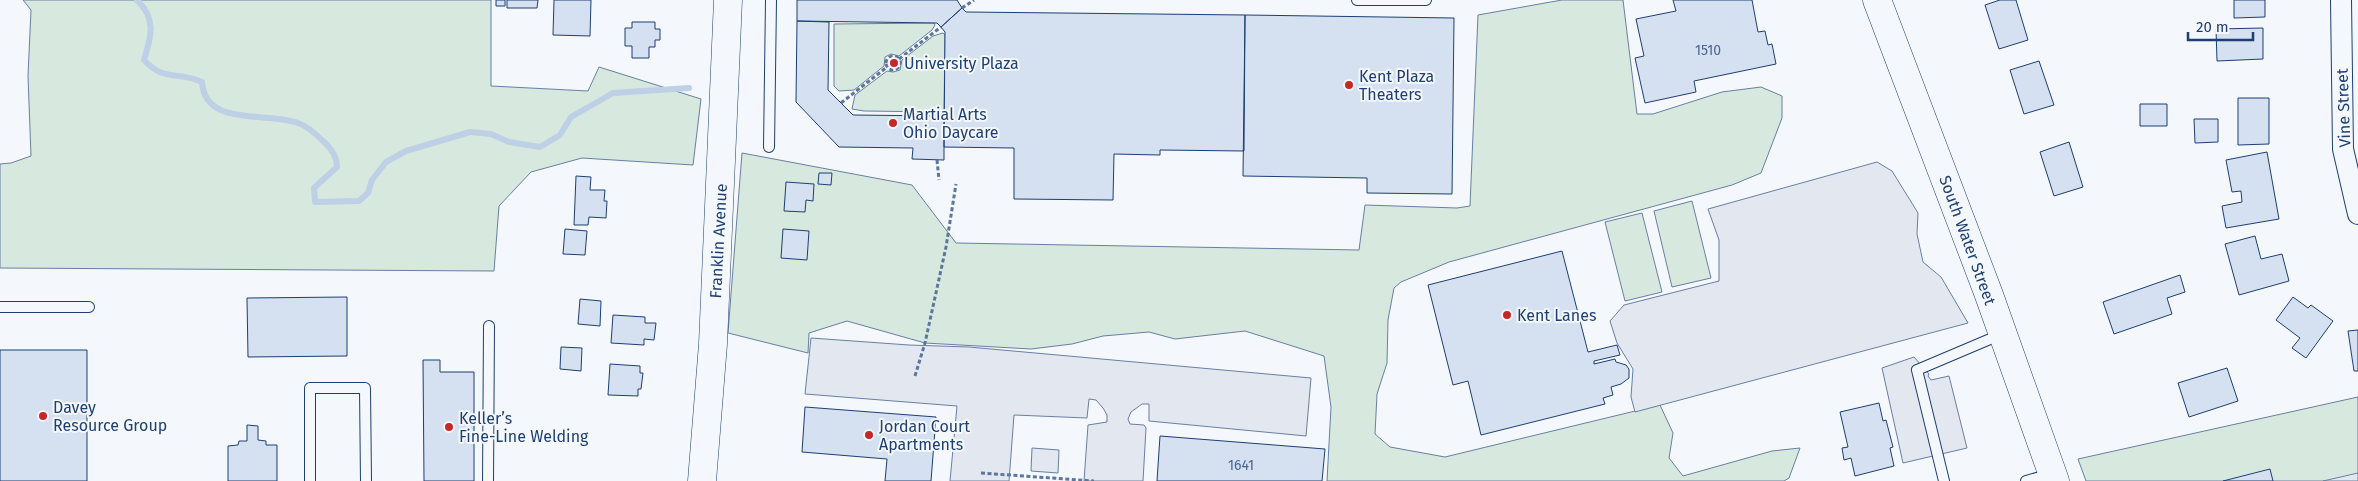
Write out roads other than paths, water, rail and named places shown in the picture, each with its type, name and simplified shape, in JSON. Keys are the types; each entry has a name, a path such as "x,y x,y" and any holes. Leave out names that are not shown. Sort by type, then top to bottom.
{"main road":[{"name":"Franklin Avenue","path":"702,481 713,344 728,0"},
{"name":"South Water Street","path":"1877,0 2003,334 2054,477"}],"street":[{"name":"Vine Street","path":"2341,0 2343,149 2358,214"}],"lane":[{"path":"769,147 771,0"},
{"path":"1357,0 1426,0"},
{"path":"0,307 89,307"},
{"path":"488,481 490,326"},
{"path":"1944,481 1917,370 2003,334"},
{"path":"310,481 310,388 364,388 366,481"},
{"path":"2026,481 2054,477"}],"waterway":[{"path":"137,0 148,14 150,21 149,44 144,60 151,67 165,74 186,77 202,82 206,96 214,106 226,112 298,123 311,130 329,146 335,156 337,167 314,188 315,202 359,201 368,193 372,180 386,162 406,151 470,132 491,134 509,142 540,147 560,135 571,117 613,93 689,88"}],"place":[{"name":"University Plaza","path":"894,63"},
{"name":"Kent Plaza Theaters","path":"1349,85"},
{"name":"Martial Arts Ohio Daycare","path":"893,123"},
{"name":"Kent Lanes","path":"1507,315"},
{"name":"Davey Resource Group","path":"43,416"},
{"name":"Keller’s Fine-Line Welding","path":"449,427"},
{"name":"Jordan Court Apartments","path":"869,435"}]}
